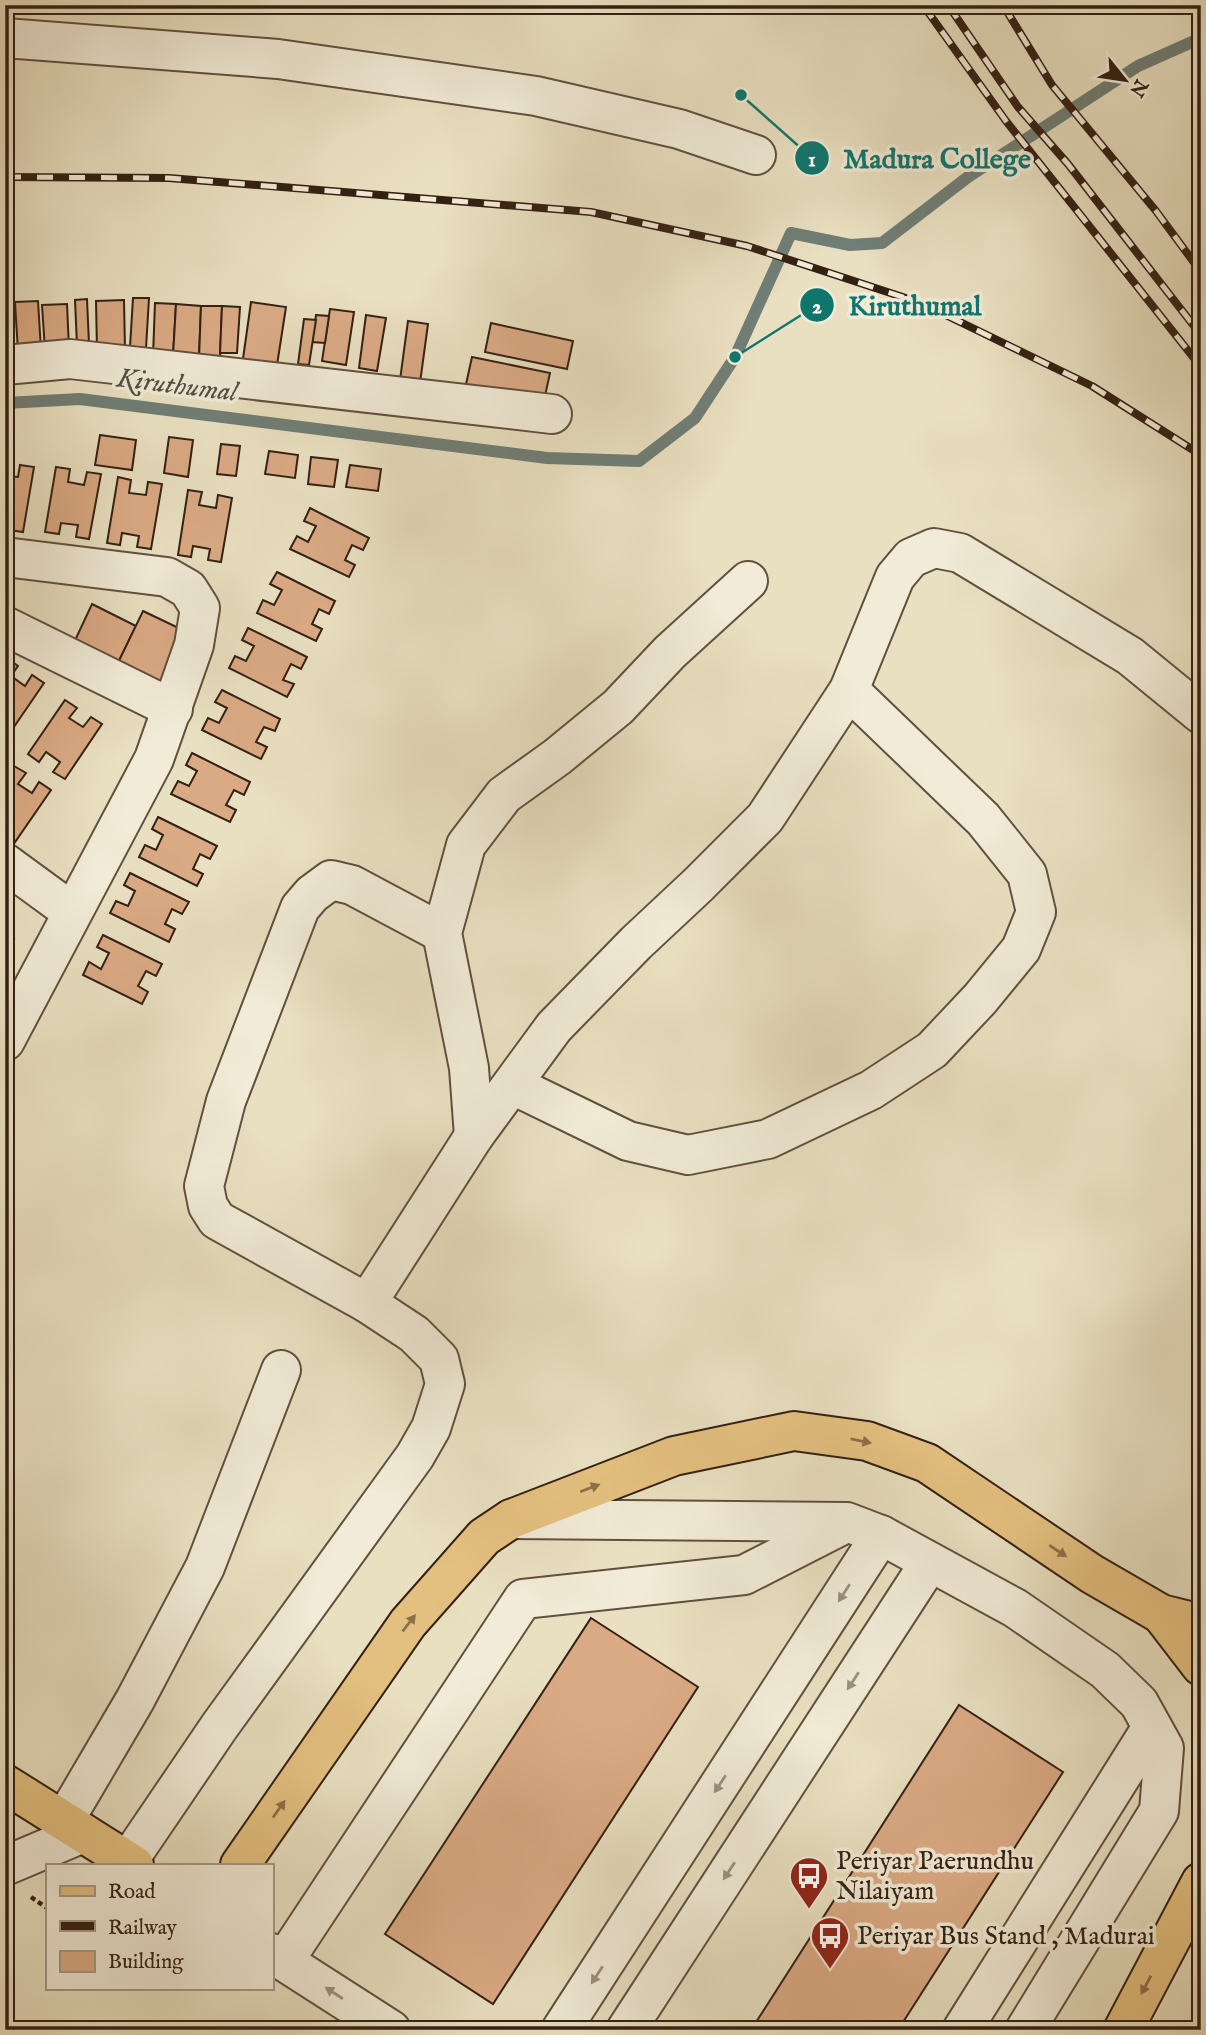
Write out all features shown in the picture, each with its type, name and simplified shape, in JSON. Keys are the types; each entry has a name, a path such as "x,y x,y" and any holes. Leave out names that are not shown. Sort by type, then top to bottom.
{"main road":[{"path":"241,1864 408,1623 484,1536 511,1519 674,1456 794,1431 867,1441 927,1463 1092,1574 1161,1614 1201,1624"},
{"path":"1161,1614 1201,1666"},
{"path":"5,1784 131,1863"},
{"path":"1123,2030 1201,1882"}],"street":[{"path":"5,38 278,59 536,96 679,129 756,155"},
{"path":"5,365 70,359 552,414"},
{"path":"367,1303 474,1136 554,1027 765,818 849,691 894,577 911,558 934,548 960,553 1130,656 1201,715"},
{"path":"5,557 166,577 188,589 200,608 194,645 154,759 5,1041"},
{"path":"474,1136 469,1068 442,933 466,845 504,795 557,757 618,707 670,652 748,581"},
{"path":"5,626 173,709"},
{"path":"513,1085 628,1141 688,1155 768,1139 871,1090 932,1050 980,999 1021,949 1036,912 1027,874 983,819 849,691"},
{"path":"5,863 72,912"},
{"path":"131,1863 219,1727 415,1456 431,1428 445,1384 439,1359 414,1334 367,1303 218,1220 208,1206 204,1186 226,1101 300,908 312,894 331,880 352,885 442,933"},
{"path":"5,1866 74,1827 135,1700 205,1567 281,1370"},
{"path":"511,1519 864,1529 1015,1608 1105,1670 1139,1703 1164,1748 1159,1811 1025,2030"},
{"path":"391,2030 278,1957 523,1599 744,1575 864,1529"},
{"path":"561,2030 864,1529"},
{"path":"626,2030 930,1562"},
{"path":"962,2030 1152,1727"}],"building":[{"path":"133,298 149,298 146,348 130,347"},
{"path":"87,299 89,344 77,345 75,300"},
{"path":"124,300 125,349 97,350 96,301"},
{"path":"38,301 41,350 18,352 15,302"},
{"path":"251,302 286,307 275,378 241,373"},
{"path":"155,303 176,304 173,357 153,356"},
{"path":"67,304 69,348 45,350 42,305"},
{"path":"176,304 201,306 199,357 173,356"},
{"path":"201,306 222,306 220,359 199,358"},
{"path":"222,306 240,307 237,353 220,353"},
{"path":"330,309 354,312 346,365 322,361"},
{"path":"316,315 329,316 325,343 312,342"},
{"path":"366,315 386,318 377,371 359,368"},
{"path":"304,319 316,320 309,365 298,364"},
{"path":"408,321 428,324 420,383 400,380"},
{"path":"491,323 573,341 567,369 485,352"},
{"path":"472,357 550,373 543,405 465,389"},
{"path":"100,435 136,440 132,470 95,465"},
{"path":"169,437 193,440 188,477 164,473"},
{"path":"221,444 240,446 236,476 217,474"},
{"path":"269,451 298,455 295,478 265,474"},
{"path":"311,457 338,460 334,487 308,484"},
{"path":"20,465 34,467 23,532 9,530 11,518 5,517 5,476 18,477"},
{"path":"350,465 381,469 378,491 346,487"},
{"path":"56,467 70,469 68,482 84,485 87,472 101,474 89,539 76,537 78,525 61,523 59,534 45,532"},
{"path":"118,477 131,480 129,493 146,495 148,482 162,484 151,549 137,547 139,536 122,533 120,545 107,543"},
{"path":"188,490 202,492 199,505 216,508 218,495 232,498 221,562 208,560 210,549 193,546 191,557 178,555"},
{"path":"310,508 369,538 363,550 352,545 345,560 355,565 349,577 290,549 297,536 308,542 316,526 304,521"},
{"path":"277,572 335,601 329,614 319,609 312,624 322,629 316,641 257,613 263,600 274,605 282,590 270,584"},
{"path":"92,604 136,626 115,669 71,649"},
{"path":"143,611 187,632 158,691 115,669"},
{"path":"248,628 307,657 301,669 291,664 283,680 294,684 287,697 229,668 235,656 246,661 254,646 242,640"},
{"path":"7,658 18,666 11,676 25,686 32,675 44,683 7,737"},
{"path":"222,690 280,719 275,731 264,727 256,742 267,747 261,759 202,730 208,718 219,723 227,708 215,702"},
{"path":"65,700 77,708 69,718 83,727 91,717 102,724 65,779 53,772 60,762 46,752 39,762 28,754"},
{"path":"192,753 250,782 244,795 234,790 226,805 236,810 230,822 171,794 178,781 189,786 197,771 186,765"},
{"path":"14,766 26,773 18,784 32,793 39,782 51,790 13,845 5,839 9,828 5,825 5,778"},
{"path":"158,817 217,846 210,859 200,854 193,869 203,874 197,886 139,857 145,845 156,850 163,835 152,829"},
{"path":"130,873 189,902 182,914 172,909 165,924 175,929 169,942 110,913 116,901 128,906 135,891 124,885"},
{"path":"5,932 14,939 5,951"},
{"path":"103,935 162,964 156,976 146,971 138,986 148,992 142,1004 83,975 89,962 101,969 109,953 97,947"},
{"path":"591,1618 698,1687 493,2004 385,1934"},
{"path":"959,1705 1063,1772 898,2030 751,2030"}],"waterway":[{"name":"Kiruthumal","path":"5,403 80,399 547,458 639,461 695,418 735,357 791,233 850,245 882,243 968,177 1138,66 1201,38"}],"railway":[{"path":"923,5 1006,121 1201,367"},
{"path":"948,5 1018,107 1068,164 1201,335"},
{"path":"1003,5 1052,85 1156,211 1201,272"},
{"path":"5,177 169,178 591,212 747,246 921,303 1092,386 1201,455"}],"place":[{"name":"Madura College","path":"741,95"},
{"name":"Kiruthumal","path":"735,357"},
{"name":"Periyar Paerundhu Nilaiyam","path":"809,1910"},
{"name":"Periyar Bus Stand , Madurai","path":"830,1970"}]}
